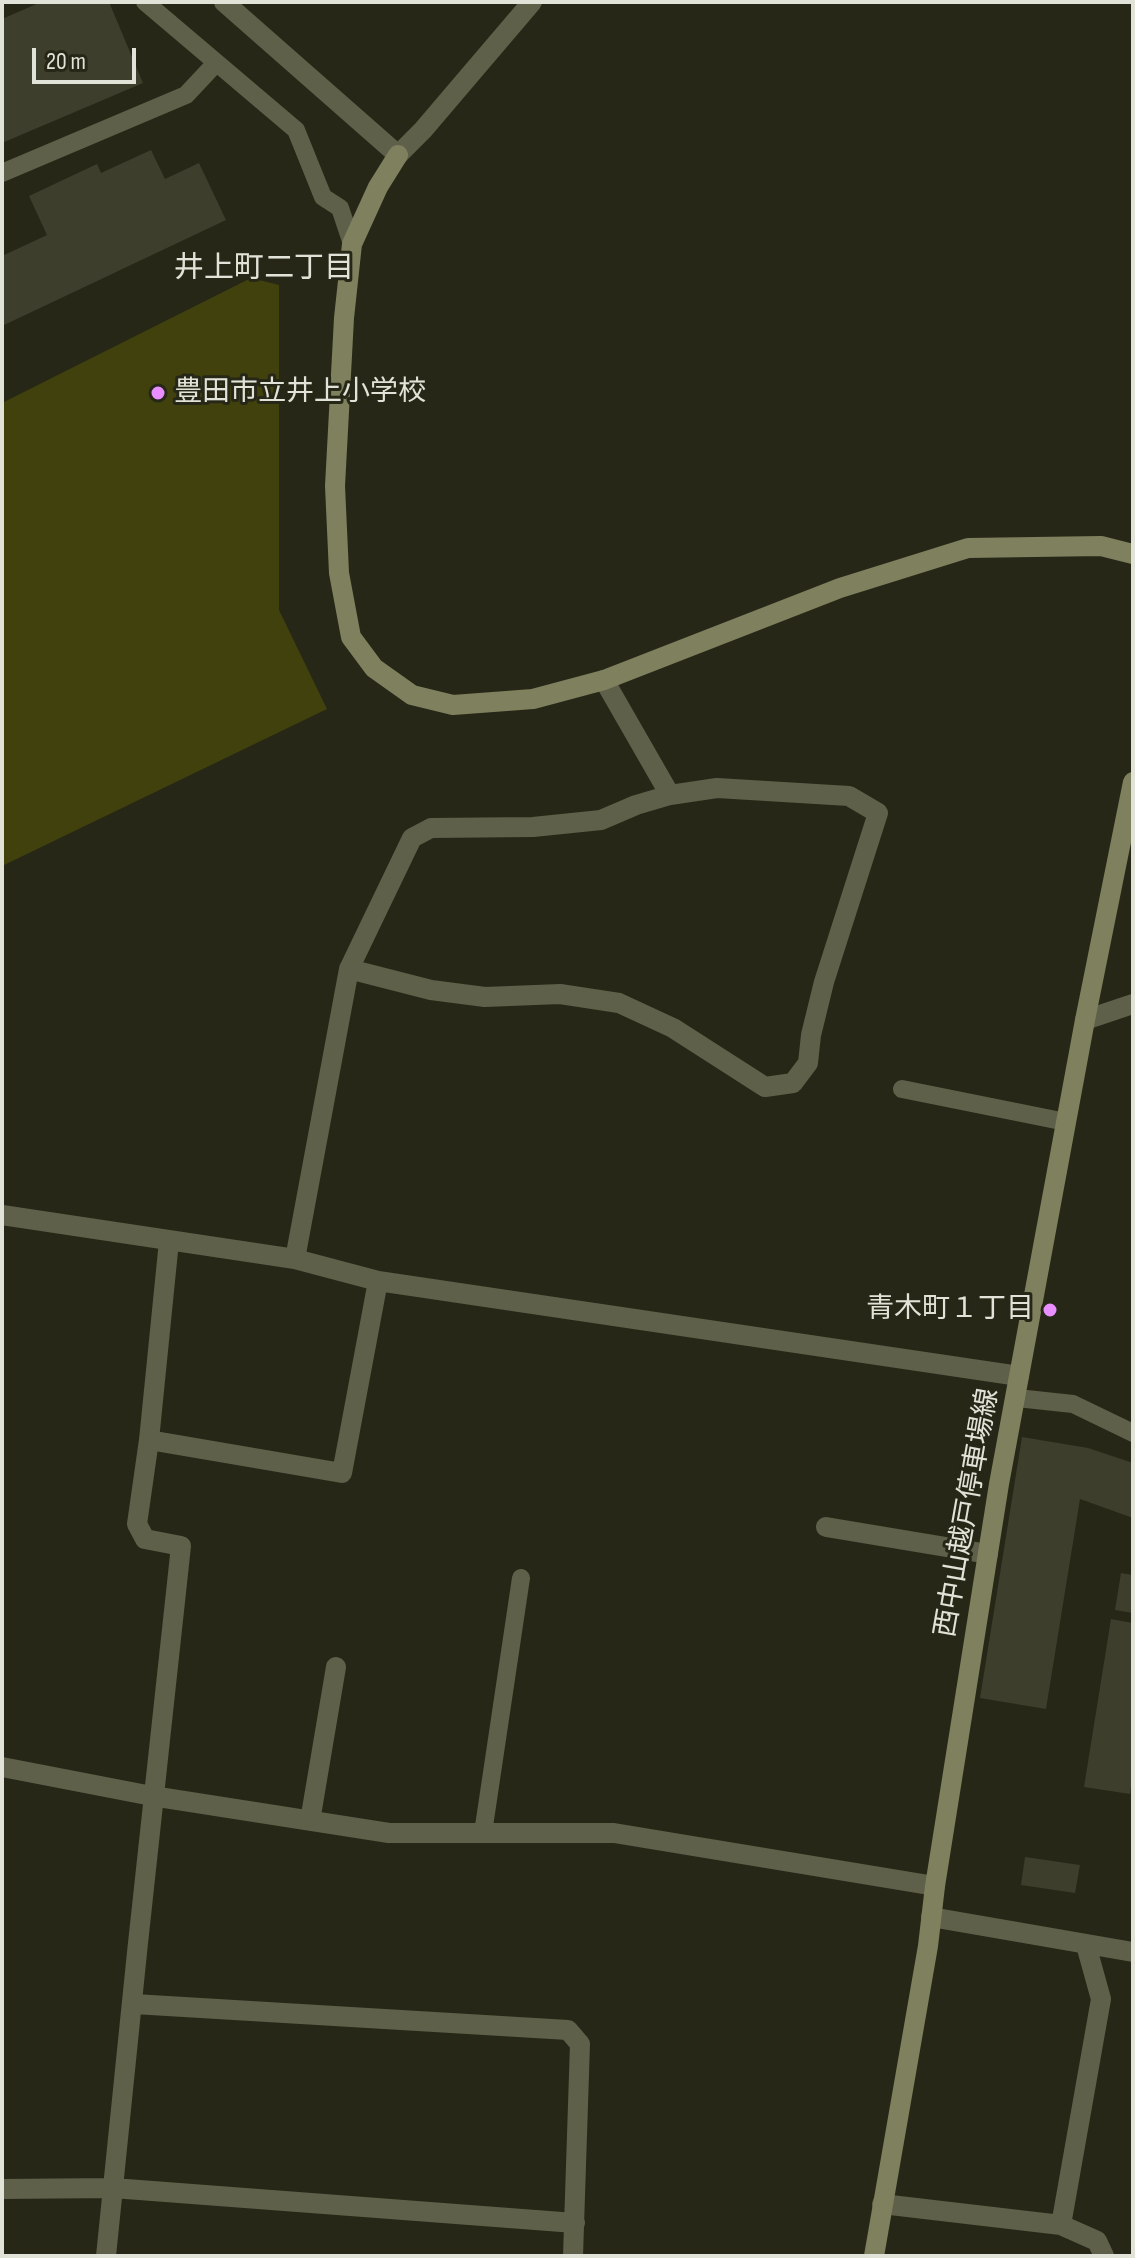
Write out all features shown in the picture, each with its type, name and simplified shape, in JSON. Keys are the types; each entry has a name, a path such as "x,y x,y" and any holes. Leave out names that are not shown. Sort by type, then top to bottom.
{"main road":[{"path":"398,155 378,187 352,244 344,318 335,486 339,573 351,637 374,668 412,695 453,705 533,699 604,680 840,588 968,548 1101,546 1133,554"},
{"name":"西中山越戸停車場線","path":"874,2256 999,1484 1085,1020 1133,782"}],"street":[{"path":"224,2 398,155 532,2"},
{"path":"604,680 670,795"},
{"path":"295,1259 349,969 412,838 431,828 533,827 601,820 670,795 717,788 849,796 878,813 824,982 811,1035 808,1063 793,1083 765,1087 673,1028 619,1003 560,994 485,997 431,990 349,969"},
{"path":"1085,1020 1133,1004"},
{"path":"2,1215 295,1259 378,1281 1019,1376"},
{"path":"106,2256 134,2004 152,1796 181,1546 145,1539 137,1524 149,1440 169,1241"},
{"path":"149,1440 342,1473 378,1281"},
{"path":"826,1527 988,1554"},
{"path":"310,1821 336,1667"},
{"path":"2,1767 152,1796 389,1833 614,1833 935,1886"},
{"path":"931,1917 1133,1952"},
{"path":"1061,2225 1101,1999 1086,1945"},
{"path":"134,2004 568,2030 580,2044 573,2256"},
{"path":"2,2189 113,2188 575,2223"},
{"path":"882,2204 1061,2225 1097,2241 1104,2256"}],"lane":[{"path":"145,2 296,130 323,197 340,208 352,244"},
{"path":"2,173 186,95 216,63"},
{"path":"902,1089 1066,1122"},
{"path":"1017,1398 1073,1404 1133,1433"},
{"path":"483,1833 521,1578"}],"shaded area":[{"path":"251,278 279,285 279,610 327,709 2,866 2,403"}],"building":[{"path":"41,2 109,2 143,83 2,143 2,19"},
{"path":"151,150 165,179 199,163 226,220 2,326 2,256 47,235 29,196 97,164 101,173"},
{"path":"1022,1437 1088,1448 1133,1463 1133,1518 1080,1499 1046,1709 980,1698"},
{"path":"1121,1573 1133,1575 1133,1613 1115,1610"},
{"path":"1111,1619 1133,1623 1133,1774 1130,1794 1084,1787"},
{"path":"1025,1857 1080,1865 1075,1893 1021,1885"}],"place":[{"name":"豊田市立井上小学校","path":"158,393"},
{"name":"青木町１丁目","path":"1050,1310"}],"district":[{"name":"井上町二丁目","path":"264,269"}]}
